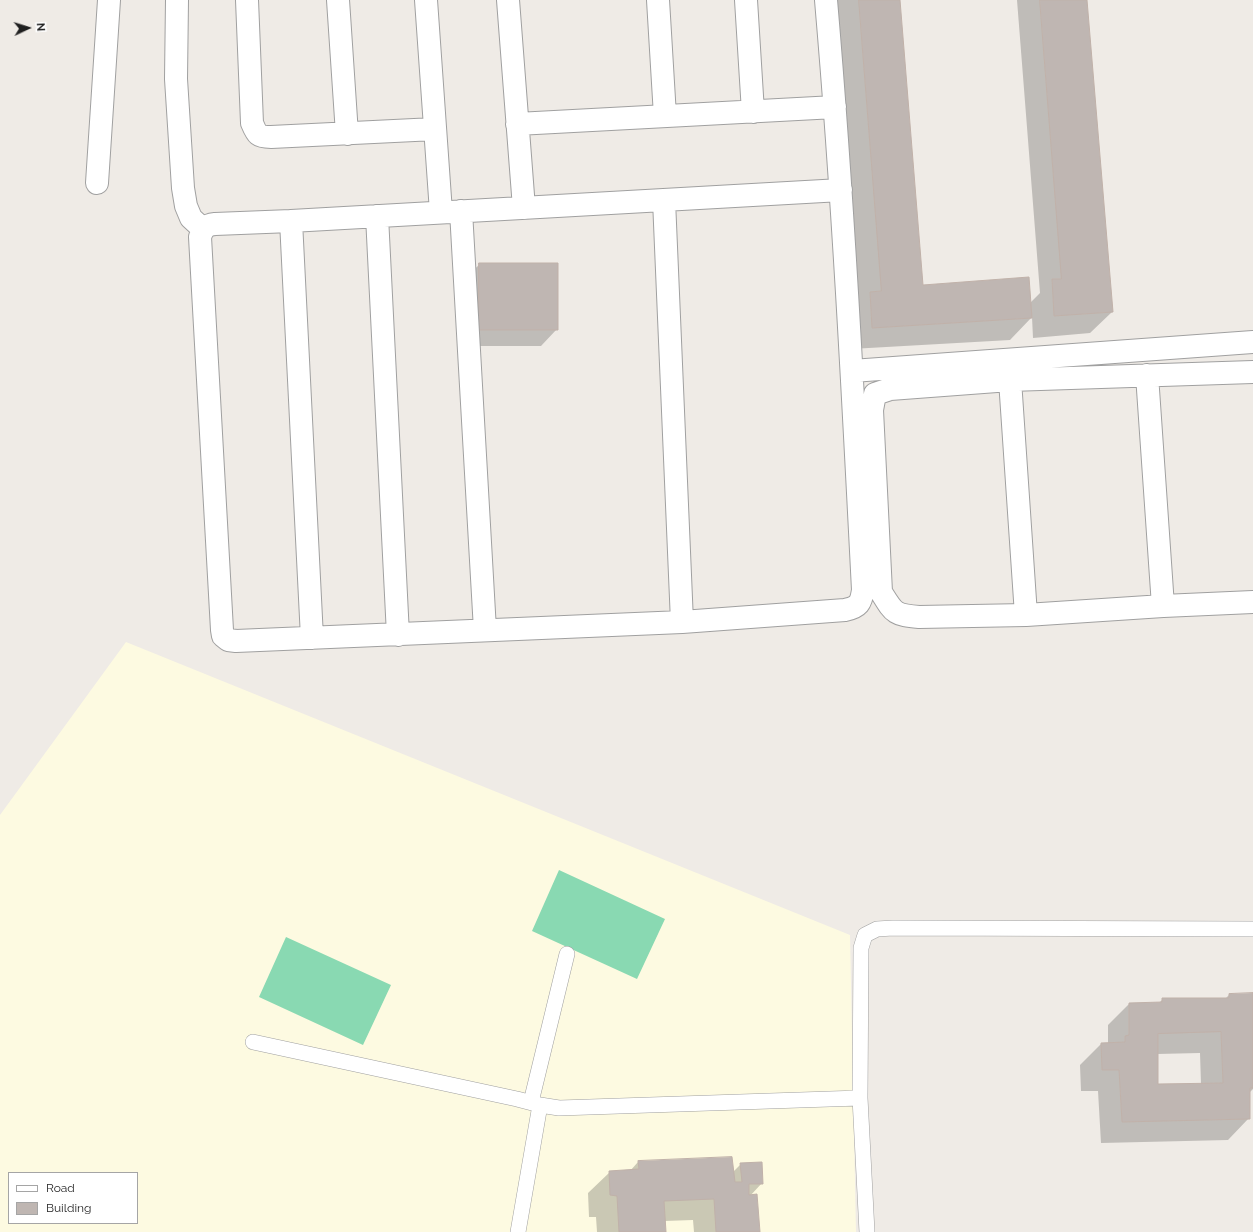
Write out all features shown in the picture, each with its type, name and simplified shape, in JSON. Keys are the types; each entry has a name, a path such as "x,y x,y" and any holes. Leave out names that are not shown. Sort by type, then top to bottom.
{"street":[{"path":"97,183 109,0"},
{"path":"177,0 176,79 183,188 186,206 191,218 203,229"},
{"path":"247,0 252,123 256,132 261,137 435,129"},
{"path":"338,0 347,134"},
{"path":"426,0 435,129 451,212 485,630"},
{"path":"508,0 524,208"},
{"path":"658,0 665,116"},
{"path":"746,0 753,112"},
{"path":"826,0 841,190 852,371 863,590 862,598 858,605 852,609 845,610 682,622 236,641 228,640 223,636 200,237 203,229 208,225 841,190"},
{"path":"517,124 835,107"},
{"path":"664,200 682,622"},
{"path":"377,216 398,634"},
{"path":"291,221 312,638"},
{"path":"852,371 1253,342"},
{"path":"1253,372 1010,380 890,389 875,394 872,410 881,592 896,613 906,616 920,617 1026,615 1253,602"},
{"path":"1147,376 1163,606"},
{"path":"1010,380 1026,615"}],"lane":[{"path":"867,1232 860,1098 860,948 865,935 877,929 893,928 1253,929"},
{"path":"518,1232 535,1104 567,954"},
{"path":"253,1042 535,1104 565,1108 860,1098"}],"shaded area":[{"path":"126,642 850,935 856,1232 0,1232 0,815"}],"green space":[{"path":"559,870 665,919 637,979 532,931"},
{"path":"286,937 391,985 363,1045 259,997"}],"building":[{"path":"859,0 900,0 923,285 1029,277 1032,318 872,328 870,292 881,291"},
{"path":"1040,0 1087,0 1113,312 1054,316 1052,279 1061,279"},
{"path":"479,263 558,263 558,330 479,330"},
{"path":"1253,993 1253,1088 1250,1088 1250,1119 1122,1122 1119,1070 1102,1070 1101,1043 1125,1042 1125,1036 1129,1035 1129,1003 1162,1002 1162,998 1229,998 1229,994","holes":["1221,1032 1223,1083 1158,1084 1158,1034"]},
{"path":"732,1157 735,1182 742,1182 740,1163 762,1162 763,1184 749,1184 749,1195 757,1194 760,1232 716,1232 714,1199 664,1201 666,1232 619,1232 617,1196 610,1195 609,1171 639,1169 638,1161"}]}
